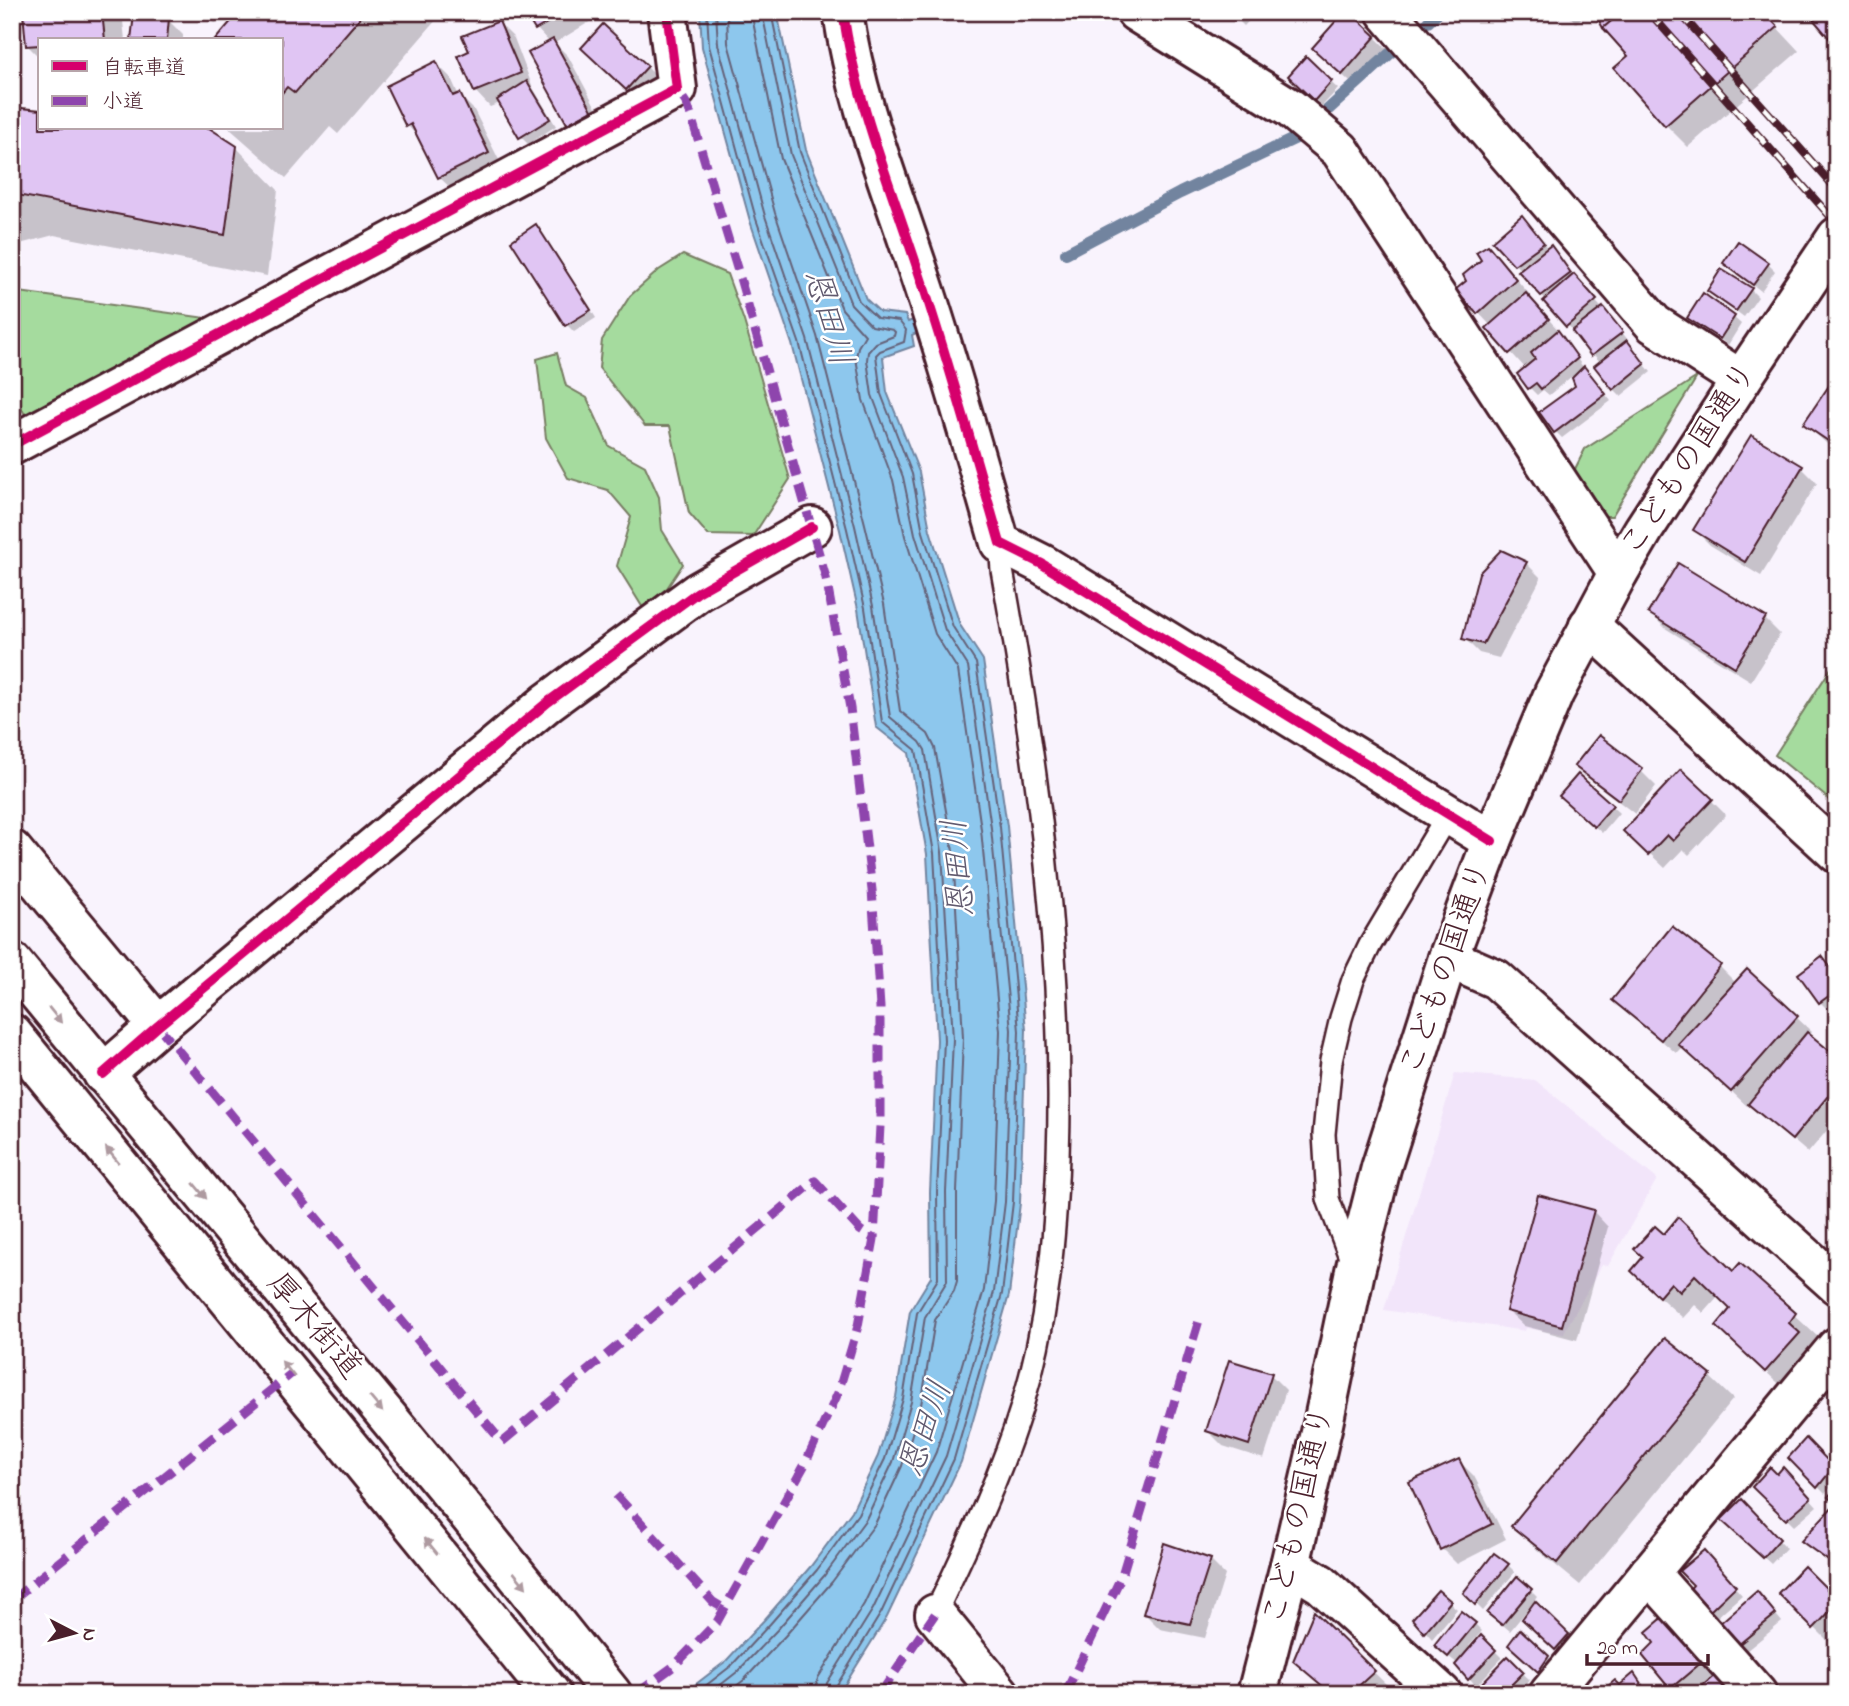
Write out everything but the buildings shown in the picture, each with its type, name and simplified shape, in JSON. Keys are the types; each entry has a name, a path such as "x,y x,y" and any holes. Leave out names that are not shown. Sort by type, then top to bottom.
{"main road":[{"path":"12,444 677,89 667,12"},
{"path":"843,12 847,40 877,149 945,352 1000,543 1042,564 1492,841"},
{"path":"1136,12 1290,108 1340,150 1618,573"},
{"path":"1386,12 1654,324 1741,380"},
{"name":"こどもの国通り","path":"1257,1694 1290,1565 1355,1271 1381,1168 1448,958 1530,745 1589,625 1644,529 1837,237"},
{"path":"103,1074 548,702 698,592 811,527"},
{"path":"1589,625 1837,853"},
{"path":"12,850 158,1026"},
{"path":"1448,958 1496,979 1837,1285"},
{"name":"厚木街道","path":"12,962 467,1513 611,1693"},
{"name":"厚木街道","path":"12,1034 551,1694"},
{"path":"1549,1694 1837,1347"},
{"path":"1290,1565 1321,1584 1441,1694"},
{"path":"1649,1573 1757,1694"},
{"path":"935,1614 1000,1694"}],"lane":[{"path":"935,1614 1003,1463 1023,1405 1049,1285 1056,1209 1060,1089 1048,886 1035,768 1002,570 1000,543"},
{"path":"1355,1271 1328,1199 1324,1134 1329,1074 1341,1018 1353,980 1370,945 1448,814"}],"shaded area":[{"path":"1455,1073 1535,1080 1657,1179 1608,1266 1602,1265 1563,1334 1384,1310"}],"green space":[{"path":"683,255 727,274 744,321 790,479 753,536 708,535 689,513 670,426 645,426 599,368 602,340 630,296 659,270"},
{"path":"12,291 206,318 25,415 12,389"},
{"path":"557,353 566,386 587,398 609,446 645,466 659,497 662,530 683,564 667,588 643,608 617,566 631,517 608,490 568,478 546,438 537,359"},
{"path":"1697,377 1612,516 1604,516 1573,473 1585,449"},
{"path":"1837,659 1837,806 1775,755"}],"water":[{"name":"恩田川","path":"700,12 777,12 806,150 866,299 880,312 905,315 908,322 913,320 918,332 912,335 914,346 883,357 887,392 919,472 930,530 960,625 983,660 1007,826 1026,1030 1020,1203 1009,1295 961,1462 887,1617 839,1694 683,1694 726,1661 765,1619 811,1566 852,1511 878,1456 896,1397 910,1311 931,1277 930,1192 937,1040 927,854 909,753 876,727 858,609 840,530 792,344 750,221 702,47"}],"waterway":[{"path":"1428,22 1438,12"},
{"path":"1322,115 1395,49"},
{"path":"1066,253 1180,193 1298,137"}],"railway":[{"path":"1649,12 1837,224"},
{"path":"1679,12 1837,190"}],"marked path":[{"path":"636,1694 674,1666 717,1622 804,1466 838,1393 858,1326 874,1239 880,1126 880,1007 872,890 850,708 826,578 688,106 677,89"},
{"path":"158,1026 502,1442 815,1181 860,1230 874,1239"},
{"path":"1065,1694 1122,1575 1200,1317"},
{"path":"12,1600 292,1373"},
{"path":"616,1495 713,1602 725,1609"},
{"path":"880,1694 935,1614"}],"cycle path":[{"path":"12,445 677,89 667,12"},
{"path":"843,12 865,111 941,340 1000,543 1042,564 1492,841"},
{"path":"103,1074 548,702 698,592 812,527"}]}
